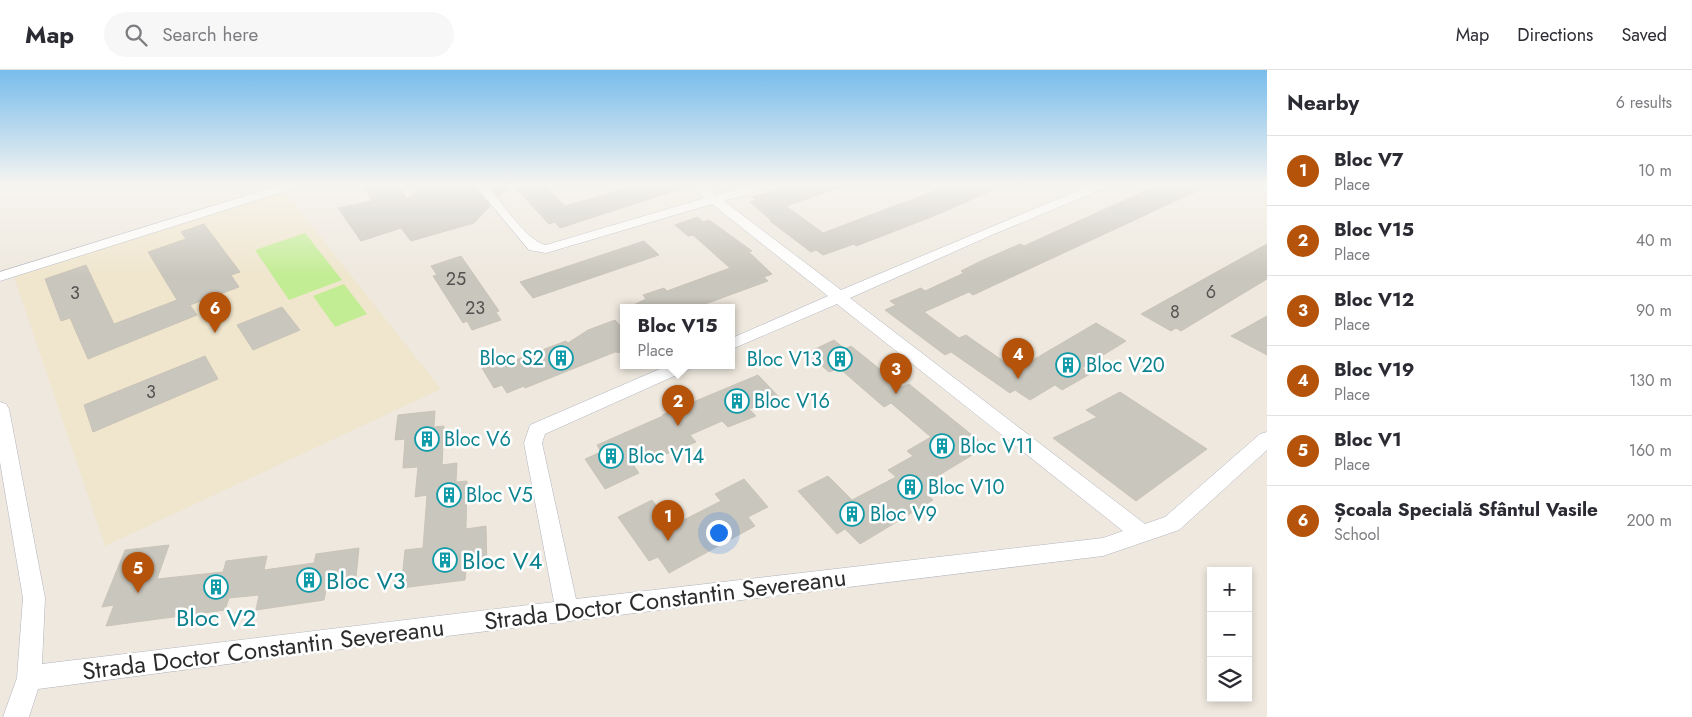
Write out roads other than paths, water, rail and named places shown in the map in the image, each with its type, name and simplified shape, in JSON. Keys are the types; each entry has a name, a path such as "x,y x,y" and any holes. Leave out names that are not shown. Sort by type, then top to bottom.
{"street":[{"path":"0,277 193,215"},
{"path":"506,215 534,247 546,248 662,215"},
{"path":"735,215 1143,536"},
{"path":"735,343 1028,215"},
{"path":"567,612 533,444 537,430 675,369"},
{"path":"0,410 6,465 34,598 29,678 16,717"},
{"name":"Strada Doctor Constantin Severeanu","path":"29,678 373,634 1103,547 1143,536 1172,524 1267,439"}],"place":[{"name":"Școala Specială Sfântul Vasile","path":"215,333"},
{"name":"Bloc S2","path":"561,358"},
{"name":"Bloc V13","path":"840,359"},
{"name":"Bloc V20","path":"1068,365"},
{"name":"Bloc V19","path":"1018,379"},
{"name":"Bloc V12","path":"896,394"},
{"name":"Bloc V16","path":"737,401"},
{"name":"Bloc V15","path":"678,426"},
{"name":"Bloc V6","path":"427,439"},
{"name":"Bloc V11","path":"942,446"},
{"name":"Bloc V14","path":"611,456"},
{"name":"Bloc V10","path":"910,487"},
{"name":"Bloc V5","path":"449,495"},
{"name":"Bloc V9","path":"852,514"},
{"name":"Bloc V7","path":"668,541"},
{"name":"Bloc V4","path":"445,560"},
{"name":"Bloc V3","path":"309,580"},
{"name":"Bloc V2","path":"216,587"},
{"name":"Bloc V1","path":"138,593"}]}
